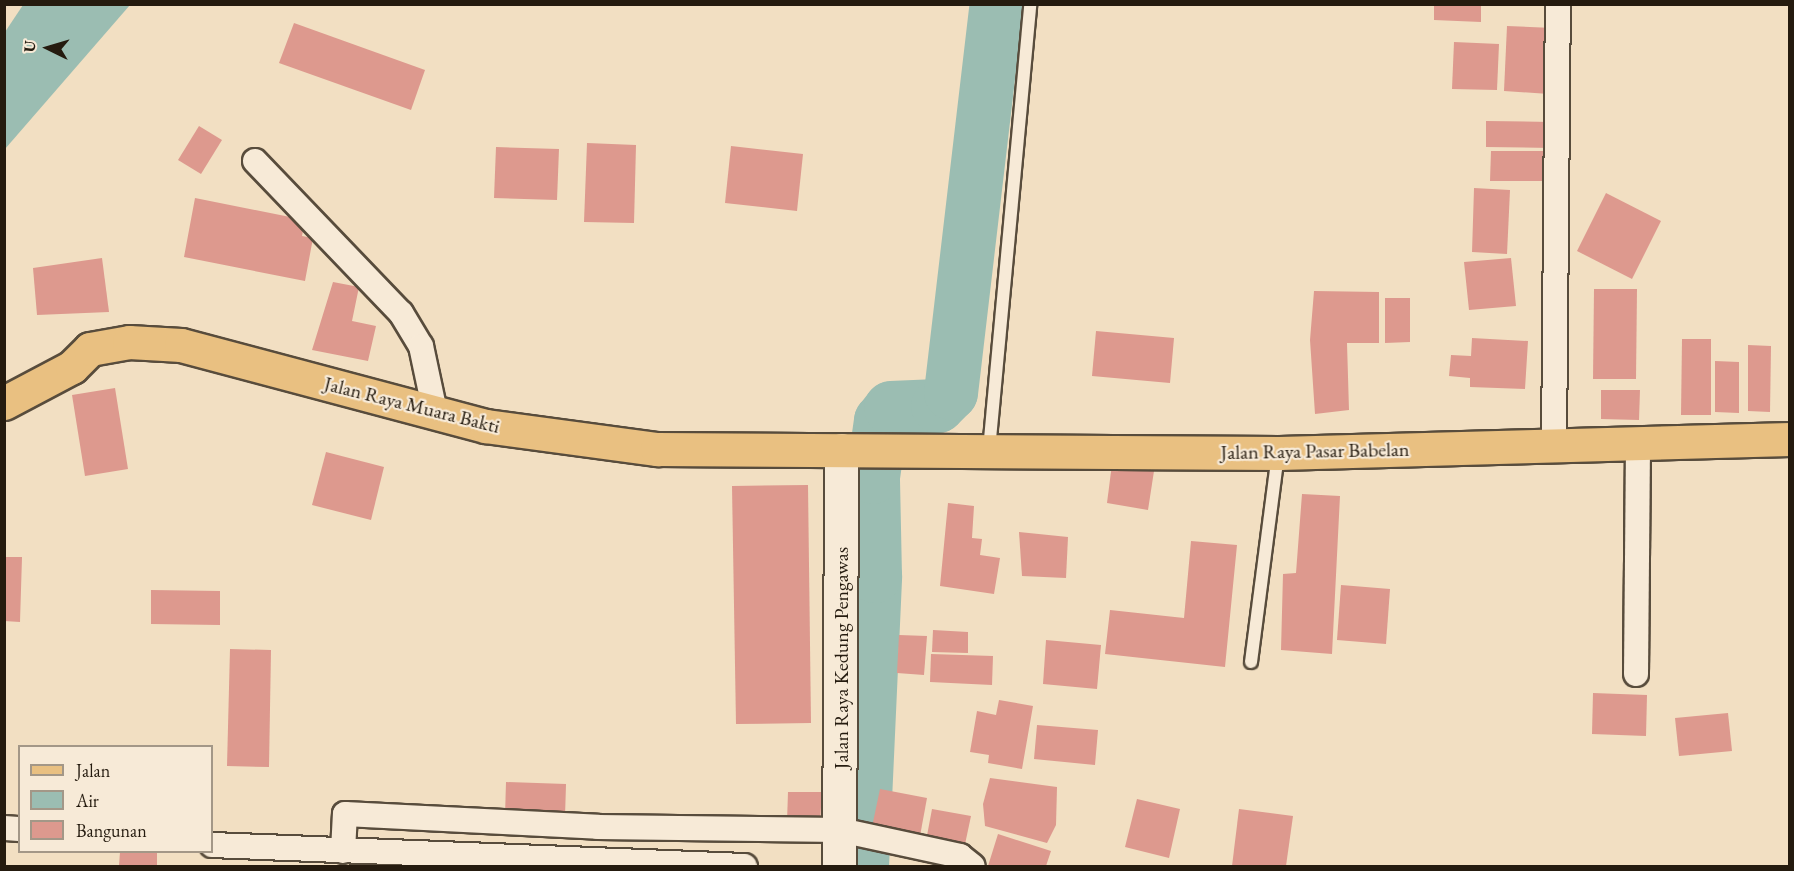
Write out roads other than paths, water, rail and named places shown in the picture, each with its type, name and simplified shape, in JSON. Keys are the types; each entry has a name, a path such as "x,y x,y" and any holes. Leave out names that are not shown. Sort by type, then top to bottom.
{"main road":[{"name":"Jalan Raya Muara Bakti","path":"4,403 72,367 90,349 129,342 181,345 435,412 549,438 657,449 841,450"},
{"name":"Jalan Raya Pasar Babelan","path":"841,450 988,454 1278,453 1790,439"}],"street":[{"path":"1554,447 1558,4"},
{"path":"255,161 401,313 421,346 435,412"},
{"path":"1636,674 1638,442"},
{"name":"Jalan Raya Kedung Pengawas","path":"840,848 841,450"},
{"path":"343,849 345,814 597,844 745,867"},
{"path":"213,845 343,849 597,844 840,848 960,856 973,867"}],"lane":[{"path":"988,454 1030,4"},
{"path":"1251,662 1278,453"}],"water":[{"path":"23,5 130,5 5,149 5,32"}],"waterway":[{"path":"862,866 875,576 873,477 881,421 891,408 938,406 951,393 997,4"}]}
